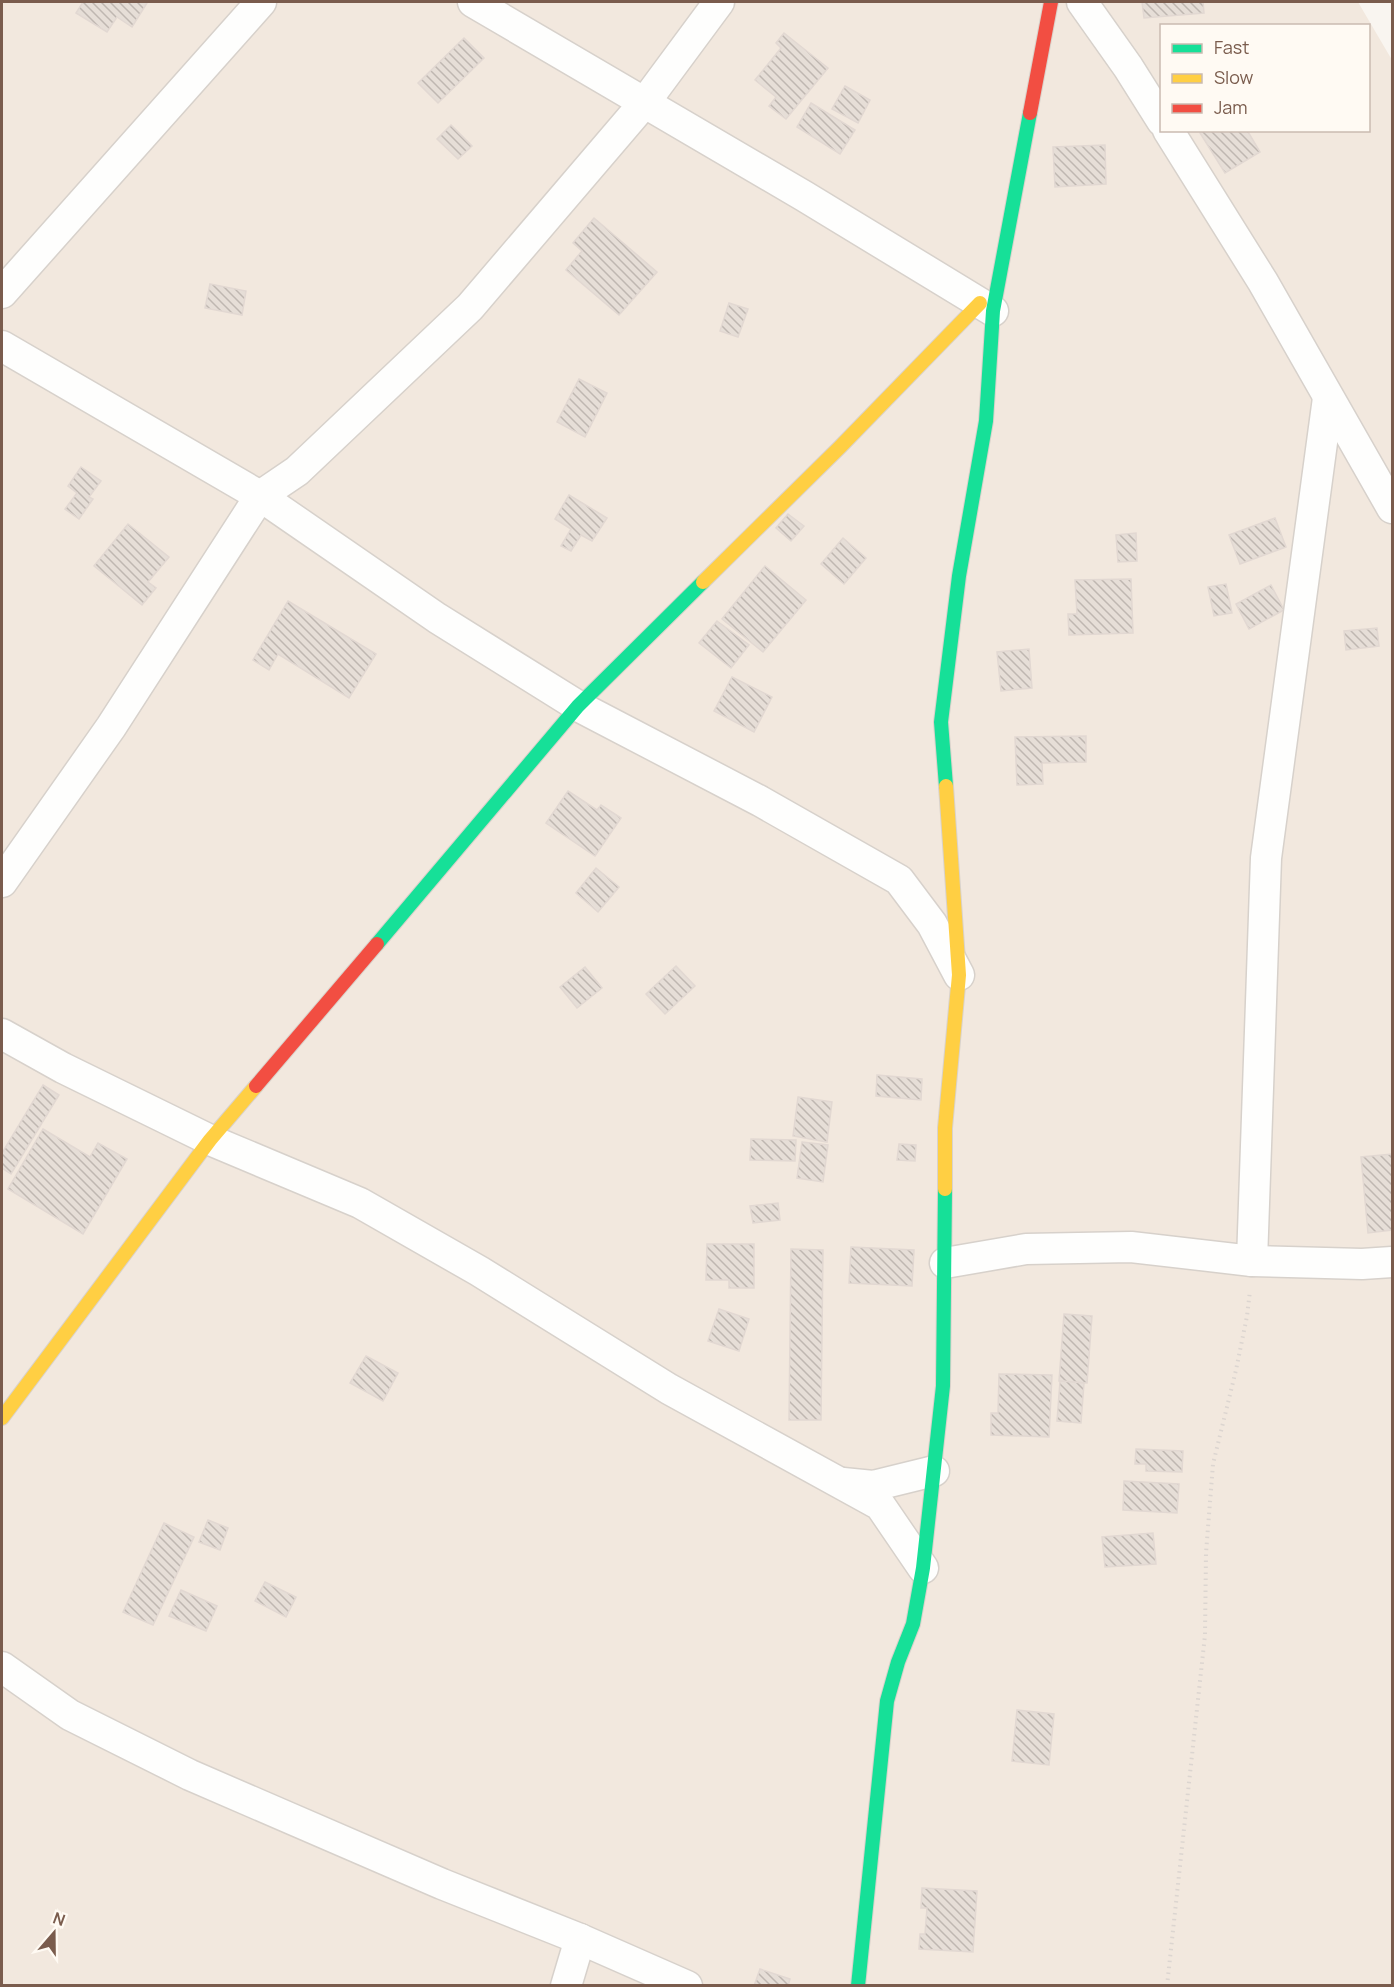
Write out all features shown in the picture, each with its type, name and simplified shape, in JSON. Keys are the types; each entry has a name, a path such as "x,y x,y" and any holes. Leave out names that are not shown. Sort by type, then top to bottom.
{"street":[{"path":"2,292 261,2"},
{"path":"473,2 987,307"},
{"path":"2,882 111,727 260,496 297,471 470,307 645,102 719,2"},
{"path":"858,1986 887,1701 898,1662 913,1624 923,1568 943,1386 945,1128 959,975 941,722 959,576 986,421 987,307 1051,2"},
{"path":"1082,2 1128,67 1160,119"},
{"path":"1169,132 1263,282 1392,508"},
{"path":"2,1418 210,1140 578,706 840,447 987,307"},
{"path":"2,346 260,496 437,618 578,706 760,801 899,880 932,924 959,975"},
{"path":"1252,1261 1266,858 1328,398"},
{"path":"2,1034 63,1068 210,1140 360,1203 479,1271 669,1389 880,1505 923,1568"},
{"path":"945,1263 1026,1249 1131,1247 1252,1261 1362,1264 1392,1262"},
{"path":"837,1483 873,1486 934,1471"},
{"path":"2,1667 70,1715 190,1775 442,1884 580,1939 687,1986"},
{"path":"566,1986 580,1939"}],"path":[{"path":"1167,1986 1205,1635 1206,1553 1213,1464 1247,1316 1252,1261"}],"shaded area":[{"path":"2,2 1358,2 1392,60 1392,1985 2,1986"}],"building":[{"path":"83,2 147,3 132,27 117,17 107,32 76,13"},
{"path":"1142,2 1203,2 1204,13 1144,18"},
{"path":"784,33 828,68 786,119 769,106 776,97 755,80 781,48 776,43"},
{"path":"464,38 484,58 438,103 418,83"},
{"path":"845,86 870,100 858,123 832,109"},
{"path":"811,103 855,130 840,154 797,127"},
{"path":"451,125 472,146 458,159 437,139"},
{"path":"1248,132 1260,152 1225,173 1200,133"},
{"path":"1105,145 1106,184 1055,187 1053,147"},
{"path":"594,218 657,272 619,315 566,270 582,251 573,243"},
{"path":"210,284 246,291 242,315 205,308"},
{"path":"729,303 748,309 738,337 720,331"},
{"path":"579,379 607,393 585,437 557,422"},
{"path":"81,467 101,481 89,497 93,499 79,519 65,509 77,493 68,486"},
{"path":"569,495 607,518 592,541 581,535 571,551 561,546 571,529 555,519"},
{"path":"788,514 804,526 791,541 776,528"},
{"path":"1275,518 1286,547 1240,564 1229,535"},
{"path":"128,524 169,557 148,582 156,588 142,605 94,566"},
{"path":"1136,533 1137,561 1118,562 1116,535"},
{"path":"843,538 866,558 844,584 821,564"},
{"path":"765,566 806,600 763,652 722,619"},
{"path":"1131,579 1133,633 1069,635 1068,614 1077,614 1075,580"},
{"path":"1226,584 1232,613 1214,616 1208,587"},
{"path":"1271,585 1284,610 1249,629 1236,604"},
{"path":"288,601 376,654 349,698 278,654 269,670 253,660"},
{"path":"717,621 749,645 731,668 699,643"},
{"path":"1377,628 1379,646 1346,650 1344,631"},
{"path":"1029,649 1032,688 1001,691 997,652"},
{"path":"732,677 772,697 754,732 714,711"},
{"path":"1086,736 1086,762 1042,763 1043,784 1017,785 1015,737"},
{"path":"568,791 597,810 601,805 621,818 595,856 546,823"},
{"path":"596,868 619,887 598,912 576,893"},
{"path":"676,966 695,986 665,1014 646,994"},
{"path":"585,967 602,988 577,1008 560,987"},
{"path":"877,1075 922,1079 921,1100 876,1096"},
{"path":"43,1085 59,1095 11,1174 2,1168 2,1153"},
{"path":"798,1097 832,1102 827,1142 793,1136"},
{"path":"43,1129 90,1157 98,1143 127,1159 83,1234 8,1189"},
{"path":"751,1139 796,1140 795,1161 750,1160"},
{"path":"802,1142 828,1145 823,1182 797,1178"},
{"path":"899,1144 916,1145 915,1161 897,1160"},
{"path":"1392,1154 1392,1230 1368,1233 1361,1157"},
{"path":"778,1203 780,1220 753,1223 750,1206"},
{"path":"707,1244 754,1244 754,1288 729,1288 729,1280 706,1280"},
{"path":"851,1247 914,1250 912,1286 849,1283"},
{"path":"791,1249 823,1250 821,1420 789,1420"},
{"path":"719,1309 749,1319 739,1351 708,1341"},
{"path":"1064,1314 1092,1316 1087,1383 1059,1381"},
{"path":"366,1356 398,1373 383,1401 350,1383"},
{"path":"999,1374 1052,1375 1049,1437 991,1435 991,1413 998,1413"},
{"path":"1060,1381 1084,1383 1081,1423 1057,1421"},
{"path":"1136,1449 1183,1451 1182,1472 1146,1471 1146,1464 1135,1464"},
{"path":"1124,1481 1179,1484 1177,1513 1123,1510"},
{"path":"208,1520 228,1528 220,1550 199,1542"},
{"path":"164,1523 194,1537 153,1625 123,1612"},
{"path":"1153,1533 1156,1564 1105,1567 1102,1537"},
{"path":"265,1582 296,1597 286,1617 255,1601"},
{"path":"181,1590 217,1606 206,1631 169,1616"},
{"path":"1017,1710 1054,1714 1049,1765 1012,1761"},
{"path":"922,1888 977,1891 973,1952 919,1949 920,1934 925,1934 927,1908 921,1908"},
{"path":"760,1969 790,1979 788,1986 754,1986"}],"traffic: fast":[{"path":"946,786 941,722 959,576 986,421 993,311 1030,113"},
{"path":"377,944 578,706 703,582"},
{"path":"858,1986 887,1701 898,1662 913,1624 923,1568 943,1386 945,1189"}],"traffic: slow":[{"path":"703,582 840,447 980,303"},
{"path":"945,1189 945,1128 959,975 946,786"},
{"path":"2,1418 210,1140 256,1086"}],"traffic: jam":[{"path":"1030,113 1051,2"},
{"path":"256,1086 377,944"}]}
